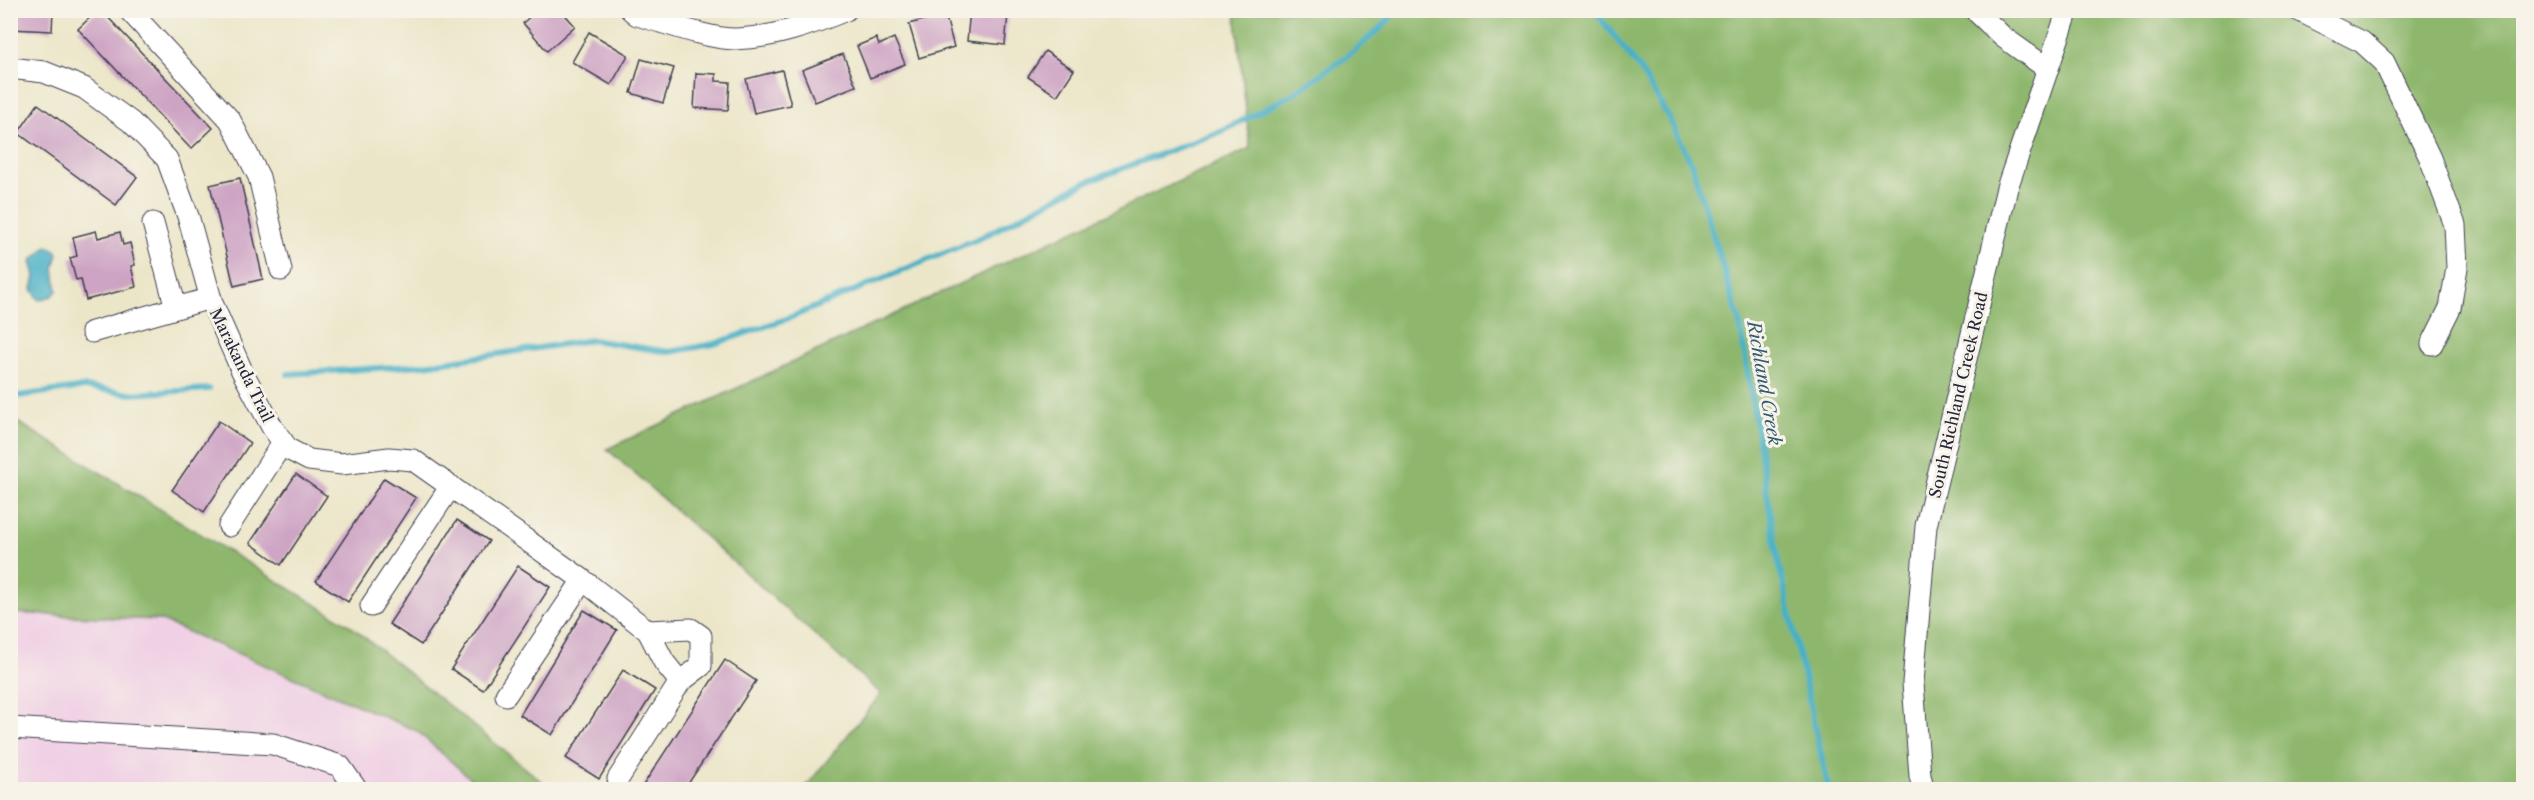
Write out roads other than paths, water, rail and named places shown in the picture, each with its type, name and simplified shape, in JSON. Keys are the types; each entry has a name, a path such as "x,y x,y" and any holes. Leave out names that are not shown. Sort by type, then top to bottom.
{"street":[{"path":"129,10 230,120 259,177 281,270"},
{"path":"631,10 637,15 686,29 734,39 797,30 846,10"},
{"path":"1975,10 2003,38 2048,69"},
{"name":"South Richland Creek Road","path":"1924,789 1920,776 1913,683 1926,526 2007,188 2068,10"},
{"path":"2298,10 2362,42 2384,62 2430,158 2455,225 2457,268 2450,308 2432,344"},
{"name":"Marakanda Trail","path":"10,69 44,72 84,88 131,122 167,159 189,219 211,298 242,371 272,428 288,449 309,460 342,464 389,458 413,460 583,580 648,631 664,662 680,682"},
{"path":"153,223 176,308"},
{"path":"93,332 211,298"},
{"path":"230,526 283,442"},
{"path":"371,606 451,486"},
{"path":"506,695 583,580"},
{"path":"618,778 680,682 701,666 701,636 691,629 648,631"},
{"path":"10,728 273,744 340,766 357,789"}],"water":[{"path":"47,246 56,250 58,254 54,268 57,291 52,296 39,300 32,289 35,276 31,261"}],"waterway":[{"path":"288,374 424,365 592,340 669,352 714,344 789,318 982,237 1084,183 1222,131 1293,94 1353,52 1386,23 1395,10"},
{"name":"Richland Creek","path":"1594,10 1639,68 1668,116 1692,165 1740,324 1777,555 1829,790"},
{"path":"10,397 85,387 130,394 209,389"}]}
